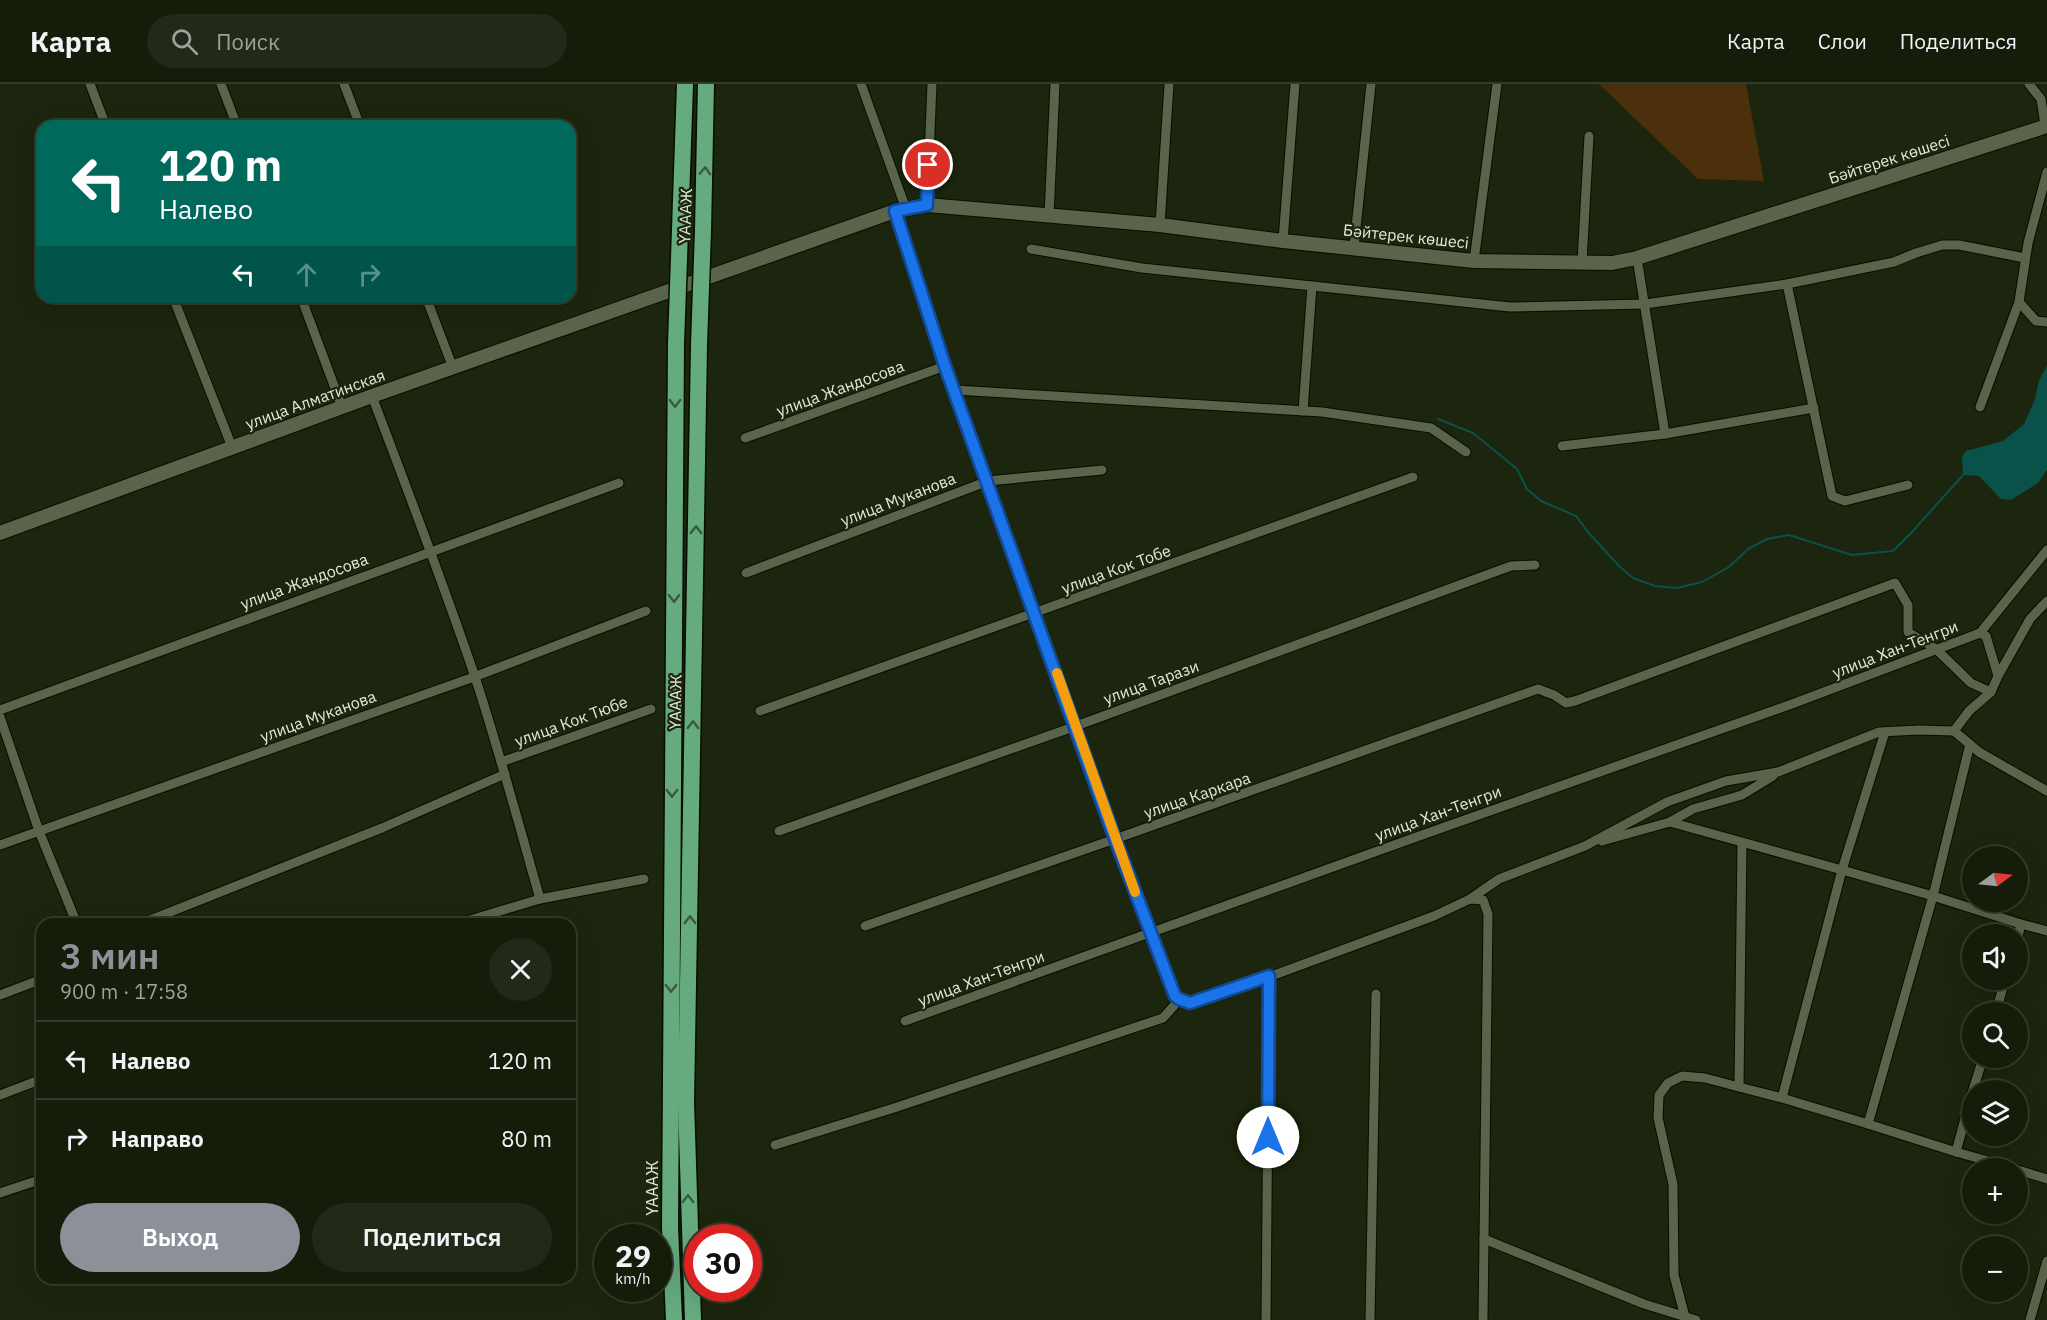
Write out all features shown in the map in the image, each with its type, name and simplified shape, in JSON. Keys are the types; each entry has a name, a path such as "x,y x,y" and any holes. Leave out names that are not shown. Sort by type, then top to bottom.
{"highway":[{"name":"ҮАААЖ","path":"674,1320 670,1215 676,344 685,84"},
{"name":"ҮАААЖ","path":"693,1320 686,1102 699,345 706,84"}],"street":[{"path":"90,84 104,120"},
{"path":"221,84 235,120"},
{"path":"344,84 358,120"},
{"path":"861,84 945,366 1115,839 1175,996 1179,999 1190,1003 1434,916 1470,899 1499,879 1585,846 1670,822 1693,809 1742,795 1778,772 1879,732 1954,731 1979,752 2047,791"},
{"path":"927,205 932,84"},
{"path":"1049,216 1055,84"},
{"path":"1160,225 1170,84"},
{"path":"1283,241 1295,84"},
{"path":"1354,247 1371,84"},
{"path":"1474,261 1497,84"},
{"name":"Бәйтерек көшесі","path":"643,300 900,210 927,205 1160,225 1283,241 1474,261 1612,263 1637,258 2046,125 2041,99 2029,84"},
{"path":"1582,262 1589,136"},
{"path":"1980,407 2019,302 2025,258 2047,172"},
{"path":"1031,249 1142,268 1510,307 1645,304 1787,284 1894,262 1942,245 1959,245 2025,258"},
{"path":"1637,258 1665,434"},
{"path":"1787,284 1832,496 1845,501 1908,485"},
{"path":"1303,411 1312,286"},
{"name":"улица Алматинская","path":"0,533 342,406 643,300"},
{"path":"2019,302 2036,321 2047,322"},
{"path":"175,303 232,447"},
{"path":"303,303 342,406"},
{"path":"428,303 453,368"},
{"name":"улица Жандосова","path":"745,438 945,366"},
{"path":"954,390 1303,411 1431,428 1467,452"},
{"path":"372,396 474,677 505,774 540,899"},
{"path":"1562,446 1665,434 1814,408"},
{"name":"улица Муканова","path":"746,573 988,481 1102,470"},
{"name":"улица Кок Тобе","path":"760,711 1413,477"},
{"name":"улица Жандосова","path":"0,710 619,483"},
{"path":"1998,676 1986,636 1980,633 2047,550"},
{"name":"улица Тарази","path":"779,831 1076,726 1511,566 1535,565"},
{"name":"улица Каркара","path":"865,926 1538,689 1566,703 1575,701 1895,583 1908,605 1908,632 1936,649"},
{"path":"1954,731 1969,711 1991,692 2030,619 2047,600"},
{"name":"улица Муканова","path":"0,845 474,677 646,611"},
{"name":"улица Хан-Тенгри","path":"905,1021 1791,704 1980,633"},
{"path":"1936,649 1971,683 1991,692"},
{"name":"улица Кок Тюбе","path":"501,762 651,709"},
{"path":"0,717 39,831 75,918"},
{"path":"1782,1098 1842,870 1885,732"},
{"path":"1868,1124 1933,896 1970,744"},
{"path":"1585,846 1667,802 1726,781 1778,772"},
{"path":"155,918 382,828 505,774"},
{"path":"1670,822 1933,896 2021,924"},
{"path":"1739,1087 1742,842"},
{"path":"477,918 540,899 644,879"},
{"path":"1470,899 1483,900 1488,915 1482,1320"},
{"path":"2028,926 2047,931"},
{"path":"1266,1320 1269,976"},
{"path":"0,995 36,981"},
{"path":"1370,1320 1376,994"},
{"path":"775,1145 894,1108 1163,1018 1179,999"},
{"path":"1685,1317 1674,1275 1673,1184 1658,1118 1659,1095 1668,1083 1682,1076 1706,1078 1782,1098 1977,1158"},
{"path":"0,1095 36,1082"},
{"path":"1956,1152 1962,1131"},
{"path":"2028,1173 2047,1179"},
{"path":"0,1193 36,1181"},
{"path":"1484,1239 1644,1304 1696,1320"},
{"path":"2030,1320 2047,1261"}],"shaded area":[{"path":"1599,84 1746,84 1764,181 1698,179"}],"water":[{"path":"2047,366 2047,470 2038,483 2011,500 2001,499 1979,476 1963,475 1962,457 1966,451 2003,441 2024,424 2035,399 2039,380"}],"waterway":[{"path":"1438,419 1473,433 1517,469 1527,489 1541,501 1576,516 1619,566 1633,578 1655,586 1677,588 1702,582 1729,567 1748,549 1767,539 1789,535 1852,555 1893,551 1963,475"}],"slow traffic":[{"path":"1057,673 1135,892"}],"route":[{"path":"928,165 927,205 895,211 945,366 1115,839 1175,996 1183,1002 1190,1003 1269,976 1268,1137"}]}
